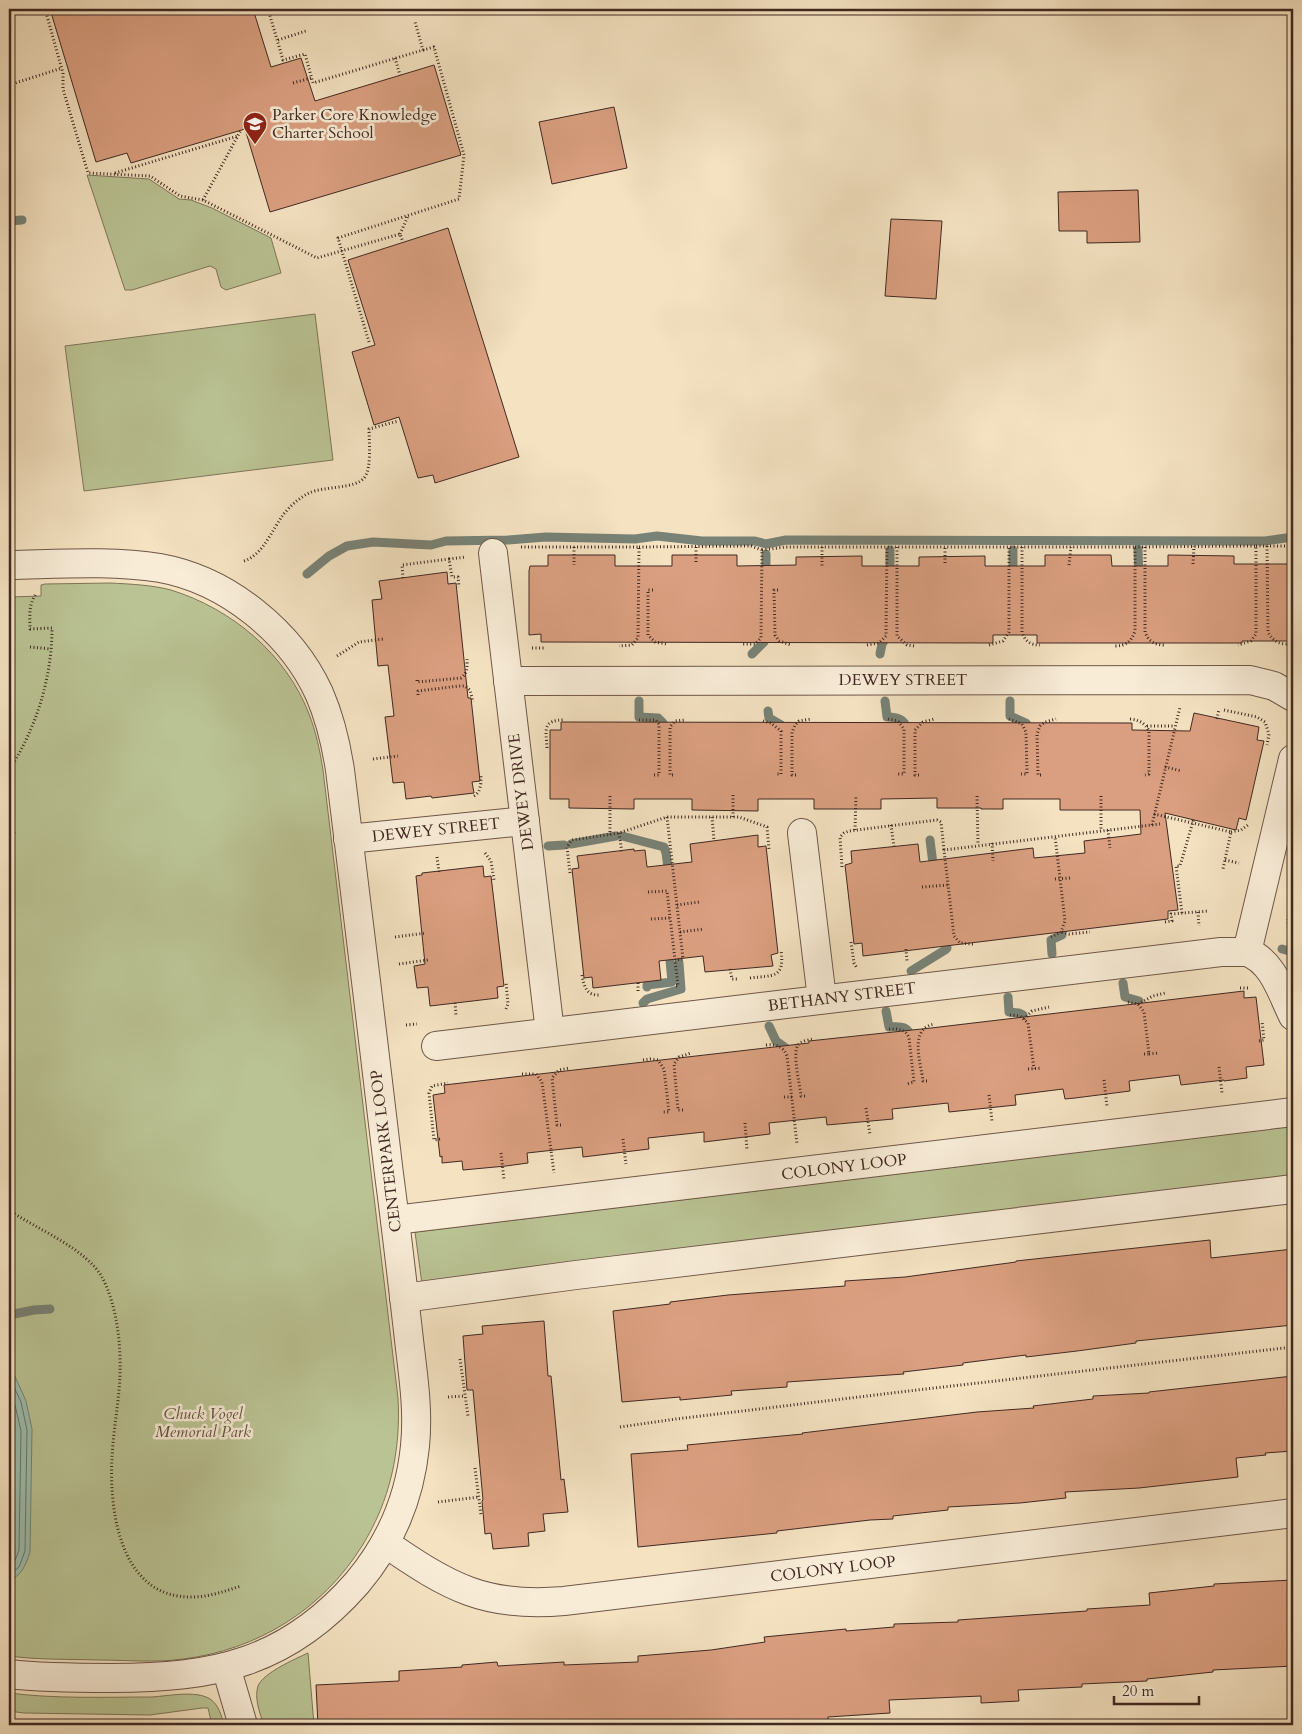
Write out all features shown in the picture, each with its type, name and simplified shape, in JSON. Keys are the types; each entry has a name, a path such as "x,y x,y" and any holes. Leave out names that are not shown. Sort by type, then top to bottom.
{"street":[{"name":"DEWEY DRIVE","path":"484,554 508,681 550,1032"},
{"name":"CENTERPARK LOOP","path":"9,565 140,565 161,569 207,584 228,594 253,612 279,635 293,651 313,682 323,703 338,758 415,1391 416,1437 414,1460 403,1503 385,1543 365,1574 348,1594 314,1626 266,1653 226,1668 187,1675 161,1678 96,1678 33,1677 9,1674"},
{"name":"DEWEY STREET","path":"508,681 1250,680 1274,686 1293,698"},
{"path":"1293,759 1247,952 1258,956 1266,966 1293,1016"},
{"name":"DEWEY STREET","path":"348,839 525,821"},
{"path":"802,833 822,999"},
{"name":"BETHANY STREET","path":"436,1046 1221,952 1247,952"},
{"name":"COLONY LOOP","path":"395,1220 1293,1112"},
{"path":"404,1298 576,1275 1293,1190"},
{"name":"COLONY LOOP","path":"385,1543 435,1576 466,1591 499,1600 535,1603 1293,1514"},
{"path":"226,1668 243,1725"}],"path":[{"path":"44,9 64,73 63,89 88,173 150,176 180,196 203,200 317,258 400,234"},
{"path":"254,11 259,9"},
{"path":"268,9 283,60 305,54 313,83 434,47 464,154 459,199 338,238 369,342"},
{"path":"416,22 423,50"},
{"path":"278,40 306,31"},
{"path":"395,58 400,75"},
{"path":"9,85 62,68"},
{"path":"293,84 312,78"},
{"path":"203,200 241,130"},
{"path":"112,174 238,136"},
{"path":"403,242 400,234 408,215"},
{"path":"244,561 256,555 284,513 302,497 319,489 350,484 366,477 369,466 369,429 398,421"},
{"path":"522,547 751,546 762,550 784,547 1293,546"},
{"path":"1193,564 1194,546"},
{"path":"1238,646 1249,643 1255,637 1256,546"},
{"path":"1267,546 1270,588 1268,632 1270,637 1277,642 1287,644"},
{"path":"574,547 574,565"},
{"path":"619,646 632,645 638,638 639,547"},
{"path":"696,547 696,564"},
{"path":"1022,547 1024,590 1023,635 1030,643 1040,646"},
{"path":"1069,565 1071,547"},
{"path":"1114,646 1127,644 1134,634 1135,547"},
{"path":"1145,547 1147,590 1146,634 1153,643 1164,646"},
{"path":"822,548 822,566"},
{"path":"867,646 879,643 886,636 887,548"},
{"path":"896,548 899,590 898,636 907,645 914,646"},
{"path":"945,548 945,565"},
{"path":"989,646 1003,642 1008,635 1010,548"},
{"path":"741,644 755,644 762,638 762,550"},
{"path":"403,578 402,565 484,554"},
{"path":"449,560 452,577 458,577 459,587"},
{"path":"633,589 639,589"},
{"path":"1129,590 1135,589"},
{"path":"653,590 648,590 648,635 655,642 667,644"},
{"path":"756,590 762,590"},
{"path":"778,590 774,590 775,635 779,642 791,645"},
{"path":"881,590 887,590"},
{"path":"1003,590 1010,590"},
{"path":"1251,590 1256,590"},
{"path":"9,770 27,738 40,703 48,671 52,628 30,629 30,608 36,594"},
{"path":"337,656 359,642 383,639"},
{"path":"30,647 51,649"},
{"path":"417,680 417,682 461,678 467,668 467,659"},
{"path":"418,695 418,691 462,686 470,690 473,702"},
{"path":"1152,825 1179,709 1185,704"},
{"path":"1211,708 1257,716 1268,727 1267,745"},
{"path":"1217,719 1219,709"},
{"path":"888,719 898,721 904,729 904,774 898,774"},
{"path":"919,775 915,775 916,728 923,722 934,719"},
{"path":"1010,719 1022,724 1026,732 1027,774 1021,774"},
{"path":"1042,775 1038,775 1038,731 1045,722 1056,719"},
{"path":"547,756 547,726 554,720 565,720"},
{"path":"639,720 656,720 659,724 659,775 653,775"},
{"path":"673,774 670,774 670,727 675,721 685,720"},
{"path":"796,775 792,775 792,732 799,721 811,720"},
{"path":"1130,720 1140,721 1147,726 1175,726"},
{"path":"763,721 771,723 781,731 781,774 776,774"},
{"path":"1145,774 1149,774 1149,733 1147,726"},
{"path":"373,759 398,756"},
{"path":"1165,767 1182,771"},
{"path":"465,797 474,796 478,793 481,776"},
{"path":"733,795 733,817"},
{"path":"855,830 856,795"},
{"path":"610,796 610,835"},
{"path":"978,796 978,845"},
{"path":"1101,796 1101,831"},
{"path":"1154,814 1231,832 1245,828 1250,820"},
{"path":"570,872 567,849 569,842 575,839 619,833 667,817 739,817 767,827 769,849"},
{"path":"667,817 683,959 675,960"},
{"path":"712,817 714,841"},
{"path":"1182,913 1174,866 1180,866 1194,818"},
{"path":"842,867 840,837 844,833 891,825 937,820 941,822 948,885 951,892 955,938 962,943 973,944"},
{"path":"9,823 15,831 9,837"},
{"path":"944,850 1160,824"},
{"path":"891,825 894,847"},
{"path":"1108,830 1110,848"},
{"path":"1223,869 1231,832"},
{"path":"619,833 622,852"},
{"path":"1055,836 1066,918 1061,932"},
{"path":"992,843 994,861"},
{"path":"480,851 490,858 494,880"},
{"path":"439,872 437,856 446,856"},
{"path":"1055,880 1070,878"},
{"path":"922,887 948,885"},
{"path":"648,892 667,891 678,986 670,987"},
{"path":"677,905 699,902"},
{"path":"1165,922 1172,921 1171,914 1208,911"},
{"path":"651,919 670,918"},
{"path":"1288,919 1288,926 1293,939"},
{"path":"680,932 704,929"},
{"path":"1051,937 1061,932 1069,934 1090,932"},
{"path":"395,937 426,933"},
{"path":"851,942 854,963 861,970"},
{"path":"906,949 907,964"},
{"path":"730,969 733,979 773,975 782,967 781,950"},
{"path":"398,964 428,960"},
{"path":"582,975 588,992 592,995 600,995"},
{"path":"638,982 638,991 646,990"},
{"path":"1128,1002 1138,1004 1153,996 1165,993"},
{"path":"455,1003 456,1019"},
{"path":"1138,1004 1144,1012 1146,1054 1158,1053"},
{"path":"1024,1019 1032,1011 1049,1007"},
{"path":"1010,1015 1020,1016 1029,1026 1034,1069"},
{"path":"927,1081 923,1081 918,1039 920,1031 925,1027 935,1024"},
{"path":"889,1029 902,1030 907,1033 909,1038 914,1082 907,1084"},
{"path":"805,1096 802,1096 795,1052 798,1045 802,1042 813,1040"},
{"path":"766,1045 779,1046 785,1051 797,1145"},
{"path":"683,1110 678,1110 674,1064 682,1055 691,1053"},
{"path":"643,1060 658,1060 663,1066 669,1112 662,1112"},
{"path":"1219,1067 1222,1094"},
{"path":"561,1125 557,1125 552,1082 557,1072 561,1069 569,1068"},
{"path":"1028,1069 1042,1068"},
{"path":"522,1074 536,1074 541,1080 554,1174"},
{"path":"1104,1080 1107,1108"},
{"path":"440,1139 434,1140 429,1093 430,1089 435,1085 448,1083"},
{"path":"989,1094 992,1121"},
{"path":"784,1097 792,1097"},
{"path":"866,1108 870,1136"},
{"path":"745,1123 747,1150"},
{"path":"541,1127 548,1126"},
{"path":"623,1139 626,1165"},
{"path":"501,1153 504,1180"},
{"path":"9,1210 87,1259 98,1270 110,1296 116,1324 120,1374 112,1459 112,1484 118,1531 130,1564 144,1579 160,1590 180,1596 202,1597 241,1586"},
{"path":"620,1427 908,1391 1293,1347"},
{"path":"460,1360 468,1416"},
{"path":"448,1397 465,1396"},
{"path":"475,1468 481,1516"},
{"path":"438,1502 479,1497"}],"green space":[{"path":"87,175 149,179 179,199 191,200 212,208 271,238 281,273 226,290 221,287 216,269 210,266 132,290 125,290"},
{"path":"315,314 333,460 84,491 65,346"},
{"name":"Chuck Vogel Memorial Park","path":"110,583 171,590 194,598 235,622 271,653 299,692 309,714 318,742 323,770 398,1398 398,1437 392,1475 372,1529 346,1569 307,1608 262,1636 237,1647 210,1654 162,1661 54,1659 9,1656 9,597 41,596 41,585 45,584"},
{"path":"1293,1126 1293,1178 422,1284 415,1232"},
{"path":"308,1653 314,1725 264,1725 257,1701 258,1686 261,1681 273,1671"},
{"path":"9,1693 80,1697 152,1697 182,1694 204,1696 216,1704 224,1725 212,1725 208,1708 150,1715 24,1713 9,1711"}],"water":[{"path":"9,1363 26,1401 32,1429 30,1552 20,1573 9,1580"}],"building":[{"path":"50,9 253,9 271,67 301,58 315,101 434,65 461,155 270,212 245,129 131,163 127,153 96,162"},
{"path":"614,107 627,168 552,184 539,122"},
{"path":"1138,190 1140,242 1087,243 1087,231 1059,231 1058,192"},
{"path":"891,219 942,221 936,299 885,296"},
{"path":"448,228 519,457 435,483 433,475 418,478 399,417 374,425 352,352 375,345 348,260"},
{"path":"548,555 615,555 615,566 672,566 672,555 737,555 737,566 796,565 796,557 862,556 862,566 919,566 919,557 985,556 985,566 1045,566 1045,555 1111,555 1112,566 1168,566 1168,555 1234,556 1234,564 1293,564 1293,641 1242,641 1242,643 1037,643 1037,635 993,635 993,643 541,642 541,634 529,635 529,571 530,566 548,566"},
{"path":"447,572 448,584 456,583 468,698 471,698 480,781 472,782 474,793 406,799 404,782 393,783 385,717 394,716 388,665 378,666 372,600 382,599 379,581"},
{"path":"1194,713 1259,727 1257,740 1264,741 1246,820 1239,818 1236,830 1165,813 1178,910 1168,911 1168,919 863,956 862,943 854,944 845,865 852,863 851,851 918,844 920,862 1033,848 1034,858 1085,853 1084,841 1141,834 1140,810 1060,810 1060,799 1003,799 1003,809 937,808 937,798 881,799 881,809 814,809 814,799 758,799 758,811 692,810 692,799 634,799 634,809 569,808 569,799 550,799 550,730 561,730 561,722 1132,723 1132,730 1190,731"},
{"path":"758,835 758,847 766,846 778,953 771,955 773,966 705,972 703,956 659,961 661,980 593,988 592,977 584,978 572,869 579,868 577,856 634,849 634,851 645,850 647,867 692,862 690,844"},
{"path":"483,866 484,877 491,876 504,986 497,987 498,998 430,1006 428,987 417,988 414,966 425,964 416,876 422,875 422,873"},
{"path":"1244,991 1244,998 1256,997 1264,1065 1246,1067 1247,1078 1181,1085 1179,1075 1129,1081 1130,1091 1075,1098 1065,1099 1063,1089 1015,1095 1016,1105 949,1112 948,1103 892,1109 893,1119 827,1125 826,1117 769,1123 770,1134 704,1142 704,1132 648,1138 649,1149 583,1157 582,1147 527,1153 528,1163 506,1166 463,1170 462,1161 442,1163 442,1156 440,1157 433,1095 445,1093 444,1085"},
{"path":"1210,1240 1211,1258 1293,1249 1293,1325 1136,1341 1136,1343 1077,1351 963,1363 963,1365 903,1372 904,1374 787,1382 787,1387 731,1391 732,1395 680,1400 680,1397 622,1402 613,1311 728,1295 845,1286 845,1281 905,1277 1016,1261"},
{"path":"544,1321 548,1376 551,1376 561,1480 564,1479 568,1512 543,1514 545,1531 528,1533 529,1546 493,1549 491,1533 485,1534 473,1390 467,1390 463,1336 483,1334 482,1326"},
{"path":"1293,1376 1293,1451 1236,1458 1238,1477 1139,1488 1065,1492 1066,1498 948,1507 948,1510 893,1516 893,1519 870,1520 777,1531 777,1533 638,1547 631,1454 688,1450 687,1445 803,1434 977,1412 1034,1408 1033,1406 1093,1399 1093,1396 1149,1393"},
{"path":"1293,1580 1293,1666 1213,1670 1213,1672 1147,1679 1147,1681 1082,1684 1082,1687 1018,1690 1019,1701 981,1703 981,1696 889,1700 890,1713 828,1717 828,1720 771,1725 318,1725 316,1685 399,1681 399,1671 462,1667 462,1665 497,1662 498,1666 564,1662 564,1665 638,1662 638,1656 711,1650 765,1642 764,1637 846,1629 846,1631 894,1627 894,1624 958,1622 958,1620 1150,1605 1149,1593 1214,1586 1214,1584"}],"waterway":[{"path":"9,221 22,220"},
{"path":"307,574 329,556 347,546 373,542 431,545 446,541 546,537 635,539 657,536 702,541 755,541 766,544 786,540 1265,541 1293,537"},
{"path":"1138,549 1139,576"},
{"path":"890,550 890,576"},
{"path":"1013,550 1013,576"},
{"path":"766,554 766,576"},
{"path":"752,654 764,642 765,631"},
{"path":"880,654 882,644 889,634"},
{"path":"639,701 639,717 658,718 663,723 663,733"},
{"path":"885,701 887,717 902,720 906,725 907,734"},
{"path":"1010,701 1010,716 1026,723 1031,732"},
{"path":"768,711 769,718 785,729"},
{"path":"571,844 616,836"},
{"path":"622,836 664,847 669,875"},
{"path":"930,840 934,872"},
{"path":"548,846 564,845"},
{"path":"1052,954 1051,940 1062,935"},
{"path":"911,971 945,950 947,948 946,936"},
{"path":"647,987 647,985 672,982 669,949"},
{"path":"1282,949 1293,952"},
{"path":"643,1003 647,999 681,989 679,963"},
{"path":"1123,983 1125,997 1139,1001"},
{"path":"1008,997 1009,1012 1023,1015"},
{"path":"886,1011 889,1027 905,1028 909,1032 912,1041"},
{"path":"769,1026 776,1041 787,1049 789,1056"},
{"path":"9,1315 50,1309"}],"place":[{"name":"Parker Core Knowledge Charter School","path":"255,145"}]}
